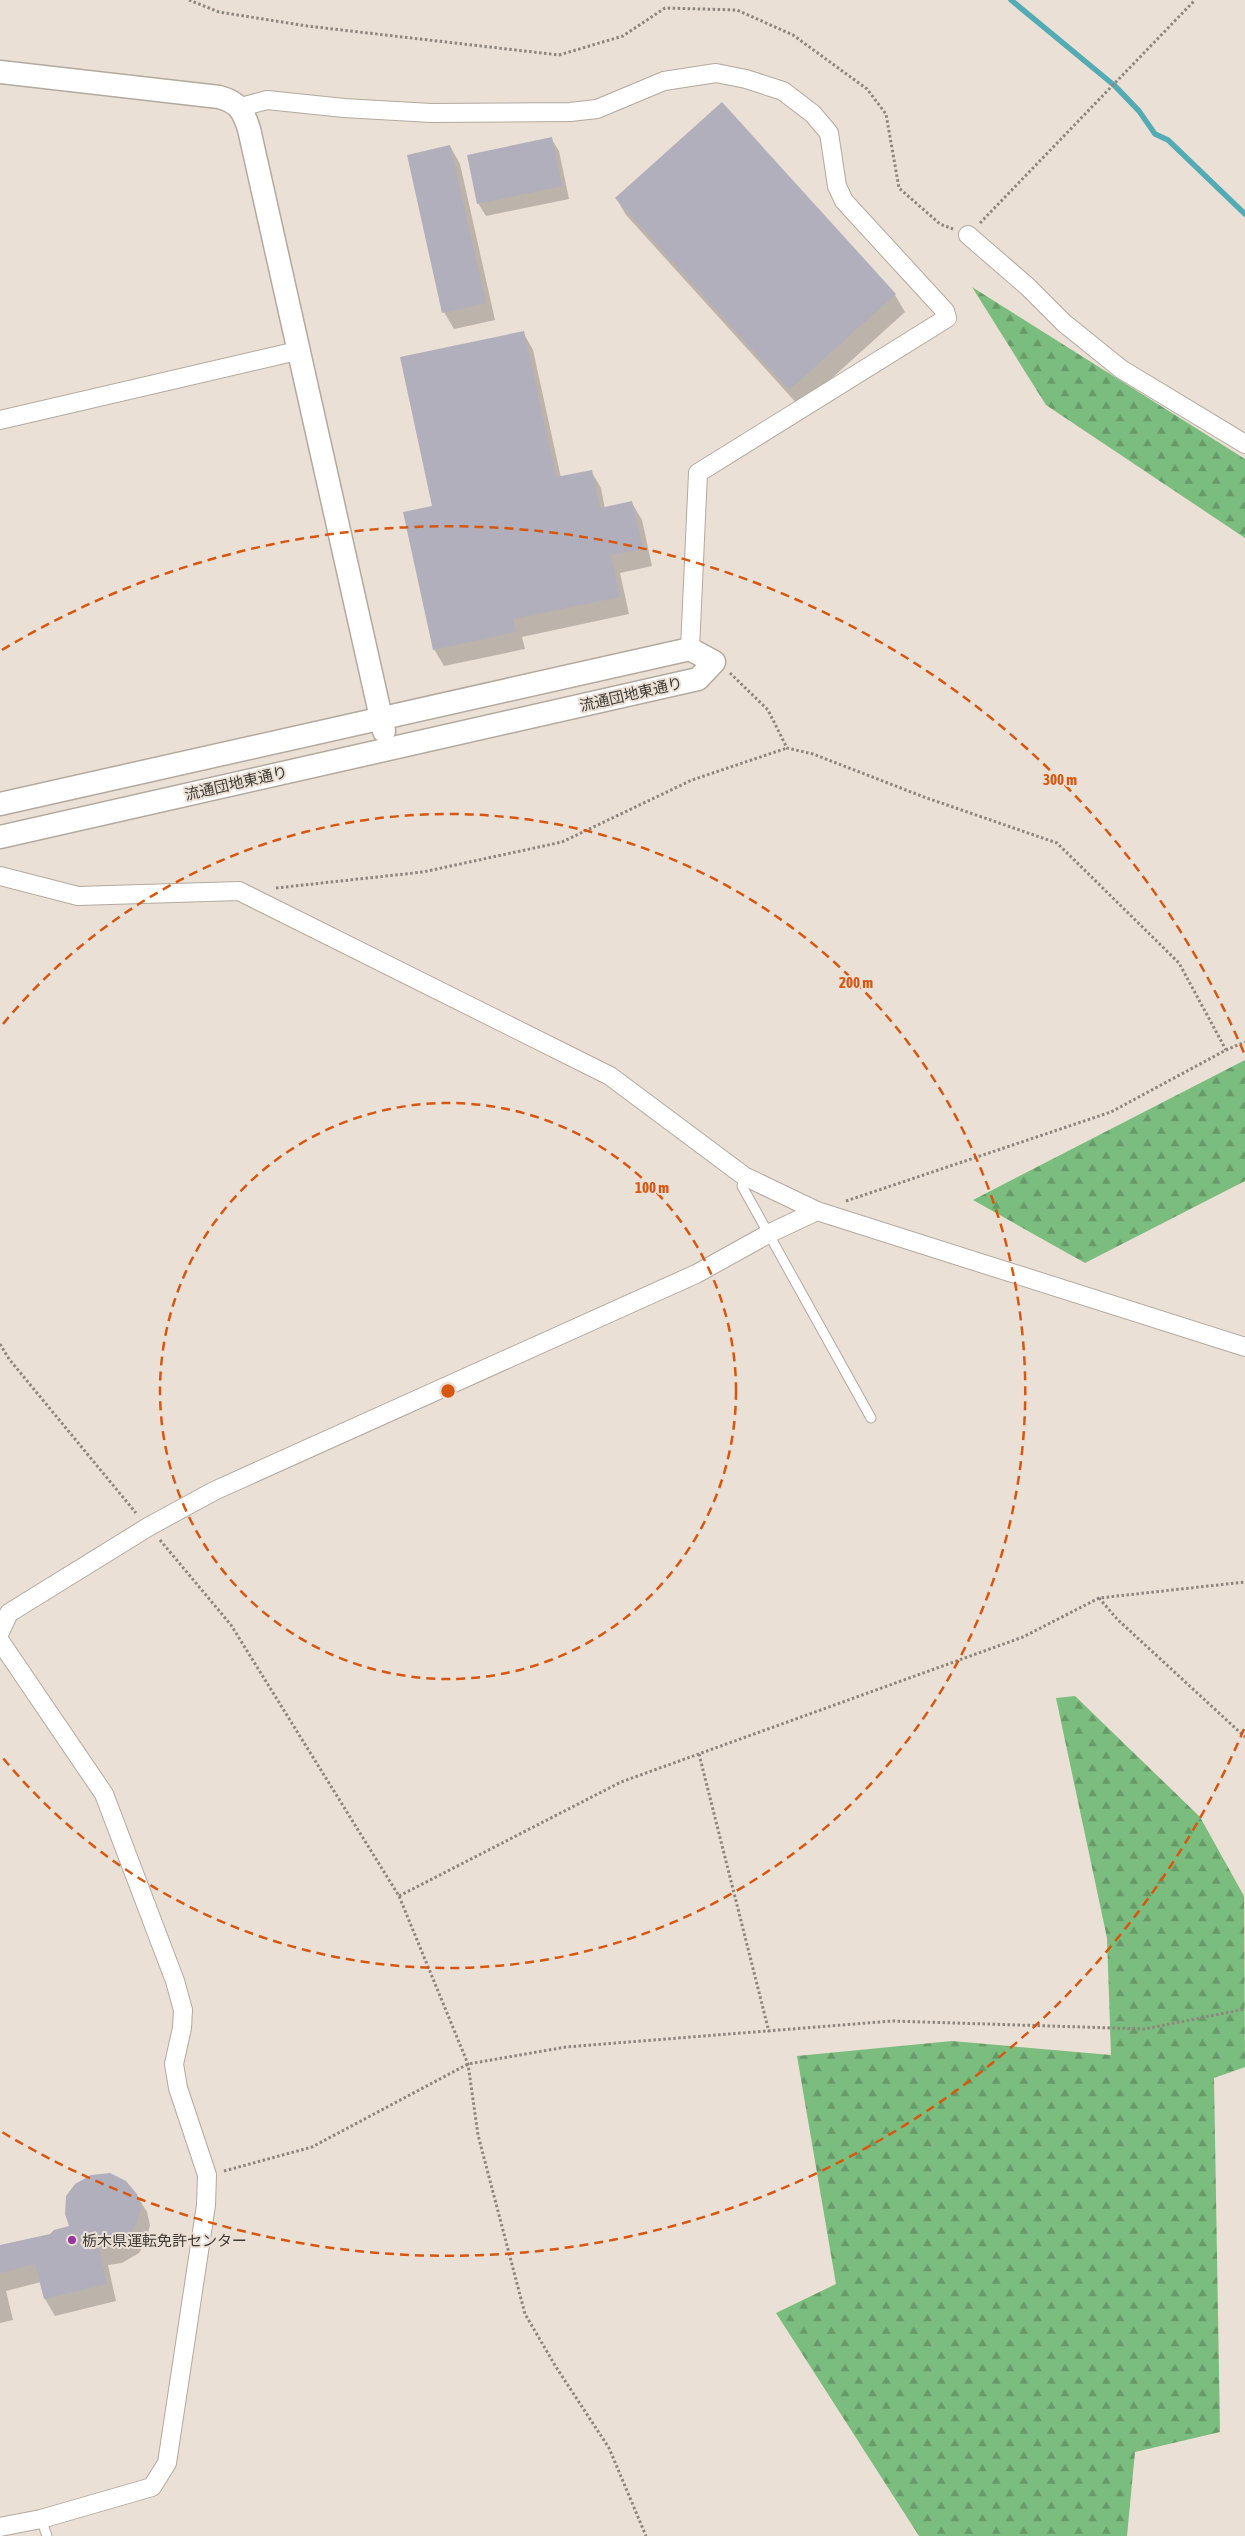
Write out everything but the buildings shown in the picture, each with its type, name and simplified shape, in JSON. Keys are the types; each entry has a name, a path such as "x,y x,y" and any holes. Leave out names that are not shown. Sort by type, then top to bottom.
{"street":[{"path":"0,72 219,97 232,100 241,107 249,129 297,351 388,749"},
{"path":"241,107 266,100 344,108 431,113 570,112 597,109 664,81 716,73 746,79 783,91 813,114 829,133 837,186 844,201 946,311 947,318 698,473 690,649 714,662"},
{"path":"968,235 1028,287 1064,323 1120,369 1245,444"},
{"path":"0,420 297,351"},
{"name":"流通団地東通り","path":"0,804 381,716 690,649"},
{"name":"流通団地東通り","path":"0,837 698,679 714,662"},
{"path":"0,876 78,896 240,891 610,1076 744,1176 817,1211 1245,1347"},
{"path":"0,1632 9,1613 148,1527 214,1491 696,1274 768,1234 817,1211"},
{"path":"0,1641 104,1794 108,1804 175,1981 183,2010 182,2028 174,2064 178,2088 207,2176 206,2205 167,2463 152,2487 41,2519 0,2527"}],"lane":[{"path":"744,1176 742,1186 871,1418"},
{"path":"41,2519 47,2536"}],"path":[{"path":"189,0 218,12 307,26 559,55 623,36 665,8 737,10 793,35 867,89 886,114 899,188 940,224 968,235 1195,0"},
{"path":"714,662 727,669 768,710 787,748"},
{"path":"240,891 423,872 562,842 692,780 787,748 813,754 924,797 1057,843 1179,963 1226,1050"},
{"path":"817,1211 1111,1112 1226,1050 1245,1042"},
{"path":"0,1344 9,1359 232,1625 398,1896 468,2064 478,2134 525,2314 556,2367 610,2448 646,2536"},
{"path":"398,1896 621,1782 1024,1637 1099,1598 1245,1582"},
{"path":"1099,1598 1117,1619 1245,1736"},
{"path":"699,1754 769,2032"},
{"path":"207,2176 312,2147 468,2064 566,2046 769,2032 892,2021 1145,2029 1245,2009"}],"green space":[{"path":"972,287 1245,459 1245,538 1046,405"},
{"path":"1245,1060 1245,1181 1085,1263 973,1200"},
{"path":"1075,1696 1200,1817 1244,1896 1245,2067 1214,2078 1220,2432 1135,2452 1127,2536 919,2536 776,2313 836,2284 797,2056 952,2041 1111,2055 1107,1938 1056,1698"}],"waterway":[{"path":"1011,0 1115,86 1139,111 1155,134 1168,140 1245,214"}],"place":[{"name":"栃木県運転免許センター","path":"72,2240"}]}
